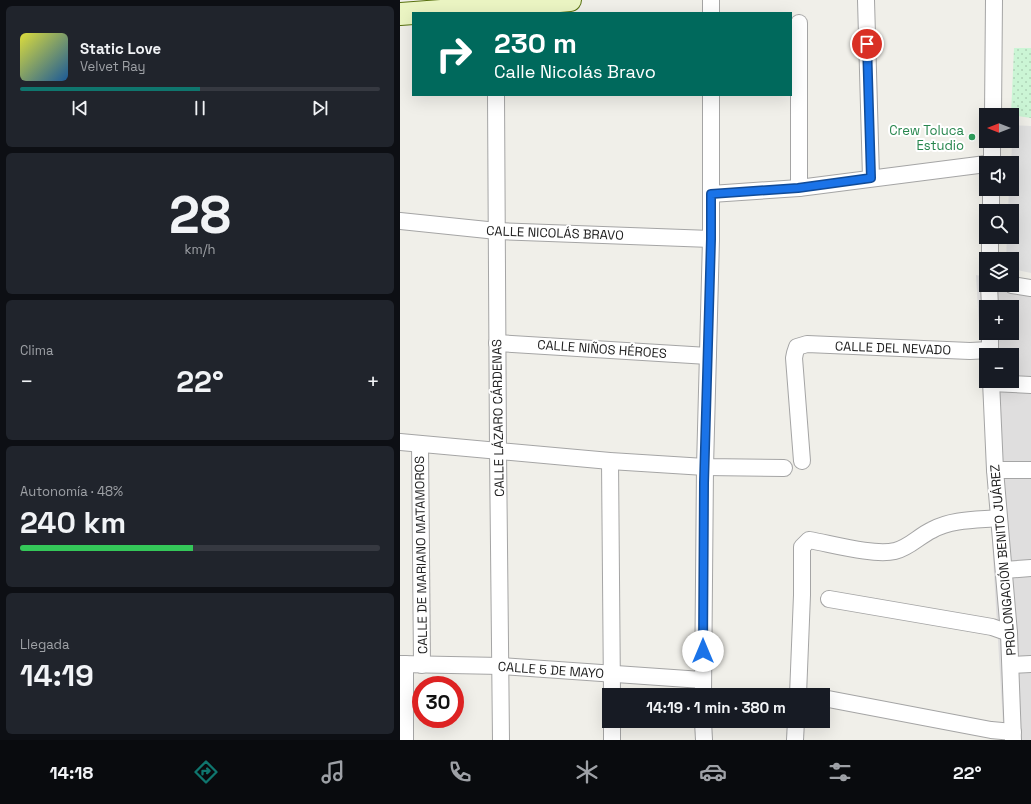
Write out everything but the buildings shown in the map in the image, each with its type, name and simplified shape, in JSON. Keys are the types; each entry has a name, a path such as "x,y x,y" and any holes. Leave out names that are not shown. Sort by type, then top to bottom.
{"main road":[{"path":"448,12 495,10 570,0"},
{"path":"400,14 412,13"}],"street":[{"path":"711,0 711,12"},
{"path":"866,0 871,178"},
{"path":"993,108 994,0"},
{"path":"798,188 799,23"},
{"name":"CALLE LÁZARO CÁRDENAS","path":"496,96 501,740"},
{"path":"703,688 705,467 711,239 711,96"},
{"path":"711,194 798,188 979,165"},
{"name":"CALLE NICOLÁS BRAVO","path":"400,221 497,231 711,239"},
{"path":"1019,286 1031,288"},
{"name":"CALLE NIÑOS HÉROES","path":"497,343 708,356"},
{"name":"CALLE DEL NEVADO","path":"802,461 794,358 797,347 807,344 979,351"},
{"path":"1019,384 1031,385"},
{"name":"PROLONGACIÓN BENITO JUÁREZ","path":"991,388 995,470 1011,665 1013,736"},
{"path":"400,442 610,461 705,467 784,468"},
{"name":"CALLE DE MARIANO MATAMOROS","path":"420,444 422,665"},
{"path":"610,461 612,688"},
{"path":"995,470 1031,470"},
{"path":"798,688 802,595 802,547 806,542 809,540 873,552 894,551 912,543 932,530 942,526 956,522 999,518"},
{"path":"1004,570 1031,568"},
{"path":"829,600 992,627 1009,633"},
{"path":"403,664 405,740"},
{"name":"CALLE 5 DE MAYO","path":"403,664 501,666 612,674 703,688"},
{"path":"1011,665 1031,664"},
{"path":"830,699 991,730 1013,736"},
{"path":"612,728 612,740"},
{"path":"703,728 704,740"},
{"path":"795,740 796,728"}],"shaded area":[{"path":"1019,125 1031,126 1031,273 1019,270 1019,252 1006,252 1007,244 1019,244 1019,204 1008,204 1009,196 1019,196 1019,156 1011,156 1012,148 1019,148"},
{"path":"976,275 979,276 979,292 1019,292 1019,285 1031,285 1031,740 1004,740 983,388 1019,388 1019,348 980,348 980,340 1019,340 1019,300 979,300 979,325"}],"green space":[{"path":"1014,48 1031,48 1031,118 1019,116 1019,108 1011,108"}],"place":[{"name":"Crew Toluca Estudio","path":"972,137"}],"route":[{"path":"703,651 704,483 711,194 798,188 871,178 867,44"}]}
